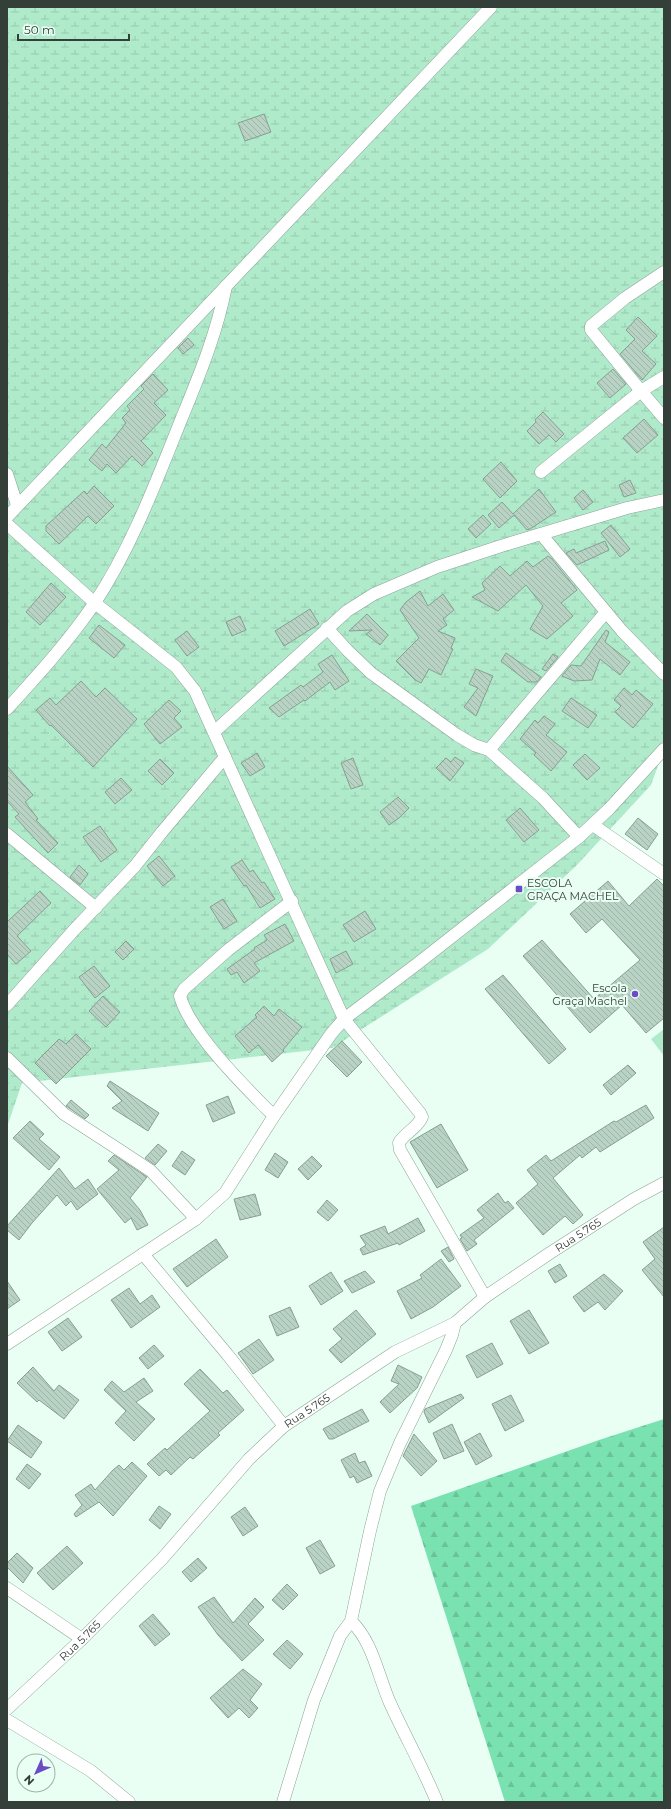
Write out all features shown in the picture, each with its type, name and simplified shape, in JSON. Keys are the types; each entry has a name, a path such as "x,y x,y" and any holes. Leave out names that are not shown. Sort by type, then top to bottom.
{"street":[{"path":"7,517 491,7"},
{"path":"664,272 625,298 591,326 591,330 664,418"},
{"path":"7,709 52,660 94,603 130,540 164,464 209,350 221,313 226,286"},
{"path":"541,472 641,391 664,377"},
{"path":"7,474 17,505"},
{"path":"214,732 327,628 347,611 374,594 437,567 627,508 664,500"},
{"path":"7,524 94,603 176,667 195,691 344,1018 422,1117 420,1122 402,1138 399,1143 400,1150 485,1297"},
{"path":"541,534 627,637 664,674"},
{"path":"489,750 606,612"},
{"path":"327,628 347,650 371,672 457,735 474,746 489,750 543,798 579,837"},
{"path":"7,1344 196,1219 225,1194 274,1116 331,1034 344,1018 417,964 579,837 593,825 664,750"},
{"path":"7,1005 74,930 135,866 225,757"},
{"path":"593,825 664,874"},
{"path":"7,834 96,908"},
{"path":"274,1116 225,1064 199,1032 183,1009 180,996 184,989 228,950 292,901"},
{"path":"7,1058 64,1114 150,1171 196,1219"},
{"name":"Rua 5.765","path":"7,1709 82,1639 162,1559 249,1459 284,1426 395,1352 455,1322 485,1297 634,1199 664,1183"},
{"path":"143,1254 227,1354 284,1426"},
{"path":"284,1802 314,1700 340,1636 351,1621 380,1491 400,1443 446,1350 455,1322"},
{"path":"7,1588 82,1639"},
{"path":"351,1621 360,1629 366,1641 390,1702 423,1768 437,1802"},
{"path":"7,1720 91,1771 130,1802"}],"green space":[{"path":"7,7 664,7 664,749 651,785 576,866 488,949 332,1048 22,1083 7,1127"},
{"path":"664,1029 664,1056 651,1039"},
{"path":"664,1419 664,1802 505,1802 411,1506 599,1440"}],"building":[{"path":"264,114 271,132 245,141 238,123"},
{"path":"638,317 657,336 642,351 656,364 642,380 620,354 635,339 626,330"},
{"path":"188,338 194,345 183,354 178,348"},
{"path":"613,369 626,384 610,398 597,383"},
{"path":"153,374 168,390 154,403 166,415 141,441 153,453 142,466 132,456 116,473 107,464 102,471 89,460 102,444 106,448 126,423 122,418 130,410 127,406 144,389 141,386"},
{"path":"543,412 564,434 556,442 549,435 539,444 527,431"},
{"path":"644,419 658,435 637,453 623,438"},
{"path":"501,462 517,481 500,498 483,479"},
{"path":"630,480 636,493 624,497 619,485"},
{"path":"94,486 114,506 96,524 88,516 59,544 46,531 46,526 84,491 87,494"},
{"path":"539,489 556,512 530,529 527,530 514,515 499,528 488,515 502,502 513,514"},
{"path":"583,490 593,502 583,510 574,498"},
{"path":"483,515 491,524 476,538 468,529"},
{"path":"611,525 630,549 620,557 601,533"},
{"path":"605,541 609,550 577,565 566,553 574,549 576,553"},
{"path":"548,556 577,590 561,603 573,616 547,639 530,629 543,606 526,585 498,611 472,597 485,590 482,583 500,566 510,576 527,561 533,567"},
{"path":"51,583 66,597 40,625 26,612"},
{"path":"420,591 428,606 443,594 454,610 443,619 447,625 438,631 455,638 451,648 453,649 441,675 429,669 421,683 415,680 396,661 419,638 400,610 406,602"},
{"path":"310,609 319,624 284,646 275,631"},
{"path":"367,614 388,635 380,645 366,634 372,630 349,631"},
{"path":"240,616 246,630 232,636 226,622"},
{"path":"99,625 125,645 114,658 89,638"},
{"path":"606,630 609,632 605,642 630,662 620,675 600,659 592,680 574,681 562,676 571,665 581,666"},
{"path":"187,631 199,647 187,656 175,640"},
{"path":"506,653 541,677 537,682 528,682 501,661"},
{"path":"553,654 558,657 546,671 542,669"},
{"path":"332,655 349,681 335,690 330,682 305,701 304,700 279,717 269,708 301,685 303,687 323,672 318,664"},
{"path":"476,669 493,676 476,716 464,707 478,688 469,684"},
{"path":"81,681 96,697 105,688 137,719 93,767 51,725 50,726 36,710 50,698 56,705"},
{"path":"624,688 632,695 636,690 653,704 633,728 615,712 621,706 614,700"},
{"path":"571,698 597,715 588,728 562,711"},
{"path":"169,700 181,711 174,718 182,727 160,744 144,724"},
{"path":"544,716 555,724 546,735 567,752 551,771 534,755 536,753 520,739 535,720 538,723"},
{"path":"257,753 265,767 250,776 241,763"},
{"path":"585,754 600,768 587,780 573,765"},
{"path":"455,757 464,763 450,781 436,768 446,758 451,762"},
{"path":"353,758 363,785 351,789 341,763"},
{"path":"160,759 174,773 162,785 148,771"},
{"path":"7,766 33,795 25,802 38,819 36,820 58,843 48,853 15,817 19,814 7,801"},
{"path":"121,778 132,790 115,804 105,792"},
{"path":"398,797 409,808 389,825 380,812"},
{"path":"520,808 539,830 524,842 506,820"},
{"path":"638,818 658,834 647,850 625,834"},
{"path":"100,826 117,850 101,862 83,837"},
{"path":"159,856 175,876 163,886 147,866"},
{"path":"242,860 250,872 253,870 262,883 264,882 275,899 260,908 246,885 244,886 231,867"},
{"path":"79,865 88,874 80,885 70,877"},
{"path":"657,879 664,886 664,1018 646,1033 622,1005 590,1033 523,956 542,940 594,999 640,960 602,919 586,933 570,914 608,881 629,906"},
{"path":"40,891 51,903 17,936 31,951 16,964 7,954 7,922"},
{"path":"223,899 237,921 224,929 210,907"},
{"path":"365,911 376,929 354,942 343,925"},
{"path":"285,924 294,941 254,963 260,971 244,983 237,972 231,975 227,969 267,940 264,935"},
{"path":"126,941 134,949 123,960 115,952"},
{"path":"346,951 353,964 336,973 330,959"},
{"path":"94,966 110,986 95,998 79,977"},
{"path":"503,975 566,1049 549,1064 485,989"},
{"path":"103,996 120,1012 106,1027 89,1011"},
{"path":"264,1006 274,1016 279,1009 302,1027 283,1050 284,1051 272,1062 258,1045 249,1053 235,1036 257,1017 255,1015"},
{"path":"76,1034 91,1049 56,1084 35,1063 59,1039 66,1044"},
{"path":"342,1041 362,1062 347,1077 326,1056"},
{"path":"628,1065 636,1073 611,1095 603,1085"},
{"path":"110,1081 159,1113 148,1131 112,1108 122,1101 107,1086"},
{"path":"228,1096 235,1113 213,1122 206,1105"},
{"path":"71,1100 89,1115 85,1119 66,1106"},
{"path":"646,1105 654,1118 600,1152 596,1147 582,1158 580,1155 553,1178 583,1215 573,1224 565,1216 543,1235 516,1203 538,1184 527,1170 546,1155 551,1161 614,1121 616,1122"},
{"path":"30,1121 44,1134 39,1139 60,1157 49,1170 13,1138"},
{"path":"441,1124 468,1170 437,1188 410,1142"},
{"path":"158,1144 167,1151 155,1165 145,1158"},
{"path":"182,1151 195,1160 185,1175 172,1166"},
{"path":"275,1153 288,1162 278,1178 265,1170"},
{"path":"114,1155 147,1177 130,1198 140,1210 148,1225 137,1230 131,1218 125,1223 97,1189 119,1170 108,1161"},
{"path":"312,1156 322,1166 308,1180 298,1169"},
{"path":"59,1168 75,1189 88,1179 98,1194 77,1210 71,1201 66,1206 57,1195 19,1240 7,1230 7,1226"},
{"path":"498,1193 505,1203 508,1201 514,1208 474,1240 477,1244 467,1251 460,1239 462,1238 460,1235 484,1218 477,1210"},
{"path":"255,1194 261,1215 240,1220 234,1199"},
{"path":"327,1200 338,1210 328,1221 317,1212"},
{"path":"418,1218 425,1231 399,1245 398,1243 363,1255 360,1249 366,1245 360,1236 385,1226 388,1234"},
{"path":"664,1227 664,1297 642,1270 655,1259 643,1242"},
{"path":"216,1239 228,1257 187,1287 173,1269"},
{"path":"448,1247 454,1259 449,1262 441,1251"},
{"path":"441,1259 461,1286 433,1307 411,1319 397,1291 422,1278 420,1275"},
{"path":"560,1264 567,1276 555,1283 548,1271"},
{"path":"365,1271 375,1282 352,1293 344,1281"},
{"path":"331,1272 343,1291 321,1305 309,1286"},
{"path":"604,1274 623,1291 605,1310 598,1302 584,1312 573,1297"},
{"path":"7,1281 20,1300 7,1309"},
{"path":"129,1288 140,1304 152,1295 160,1307 131,1328 111,1300"},
{"path":"290,1307 299,1327 277,1336 269,1316"},
{"path":"356,1310 376,1334 341,1363 329,1350 342,1339 333,1329"},
{"path":"529,1310 549,1343 529,1354 510,1321"},
{"path":"68,1318 82,1337 62,1351 48,1332"},
{"path":"259,1339 274,1360 253,1374 238,1353"},
{"path":"492,1343 503,1364 477,1378 466,1356"},
{"path":"154,1345 164,1356 148,1369 139,1358"},
{"path":"398,1365 422,1377 417,1388 390,1413 380,1402 399,1384 391,1381"},
{"path":"33,1367 54,1391 59,1385 79,1400 64,1419 39,1400 37,1402 17,1383"},
{"path":"200,1369 223,1393 227,1390 244,1410 218,1433 220,1435 193,1459 190,1457 171,1475 166,1470 159,1476 147,1464 165,1448 167,1450 210,1411 184,1384"},
{"path":"144,1378 153,1391 136,1402 155,1419 134,1441 115,1423 126,1411 104,1390 112,1381 124,1392"},
{"path":"461,1394 464,1398 429,1423 424,1412 425,1409"},
{"path":"511,1395 524,1421 505,1431 492,1404"},
{"path":"362,1409 369,1421 333,1439 329,1439 323,1429"},
{"path":"452,1424 464,1451 444,1459 433,1433"},
{"path":"18,1425 42,1442 31,1458 7,1441"},
{"path":"480,1433 492,1456 476,1465 464,1442"},
{"path":"414,1434 437,1461 421,1476 403,1456"},
{"path":"355,1453 359,1463 365,1461 372,1476 357,1483 354,1476 350,1478 341,1460"},
{"path":"132,1462 147,1476 113,1516 99,1502 76,1517 74,1514 82,1505 75,1495 91,1484 95,1490 119,1465 124,1470"},
{"path":"27,1464 41,1474 29,1489 16,1479"},
{"path":"159,1506 171,1514 160,1529 149,1520"},
{"path":"245,1507 258,1526 243,1536 231,1517"},
{"path":"320,1540 335,1566 320,1574 306,1548"},
{"path":"67,1546 83,1563 53,1590 37,1573"},
{"path":"17,1553 33,1568 23,1583 7,1567 7,1563"},
{"path":"198,1558 207,1568 191,1582 182,1572"},
{"path":"287,1584 298,1595 283,1610 272,1600"},
{"path":"214,1597 233,1623 255,1598 264,1607 248,1624 264,1640 242,1661 218,1635 198,1607"},
{"path":"153,1614 170,1634 155,1646 139,1626"},
{"path":"287,1640 303,1654 290,1669 273,1654"},
{"path":"243,1669 262,1684 250,1700 258,1708 249,1718 239,1708 228,1718 210,1698"}],"place":[{"name":"ESCOLA GRAÇA MACHEL","path":"519,889"},
{"name":"Escola Graça Machel","path":"635,994"}]}
